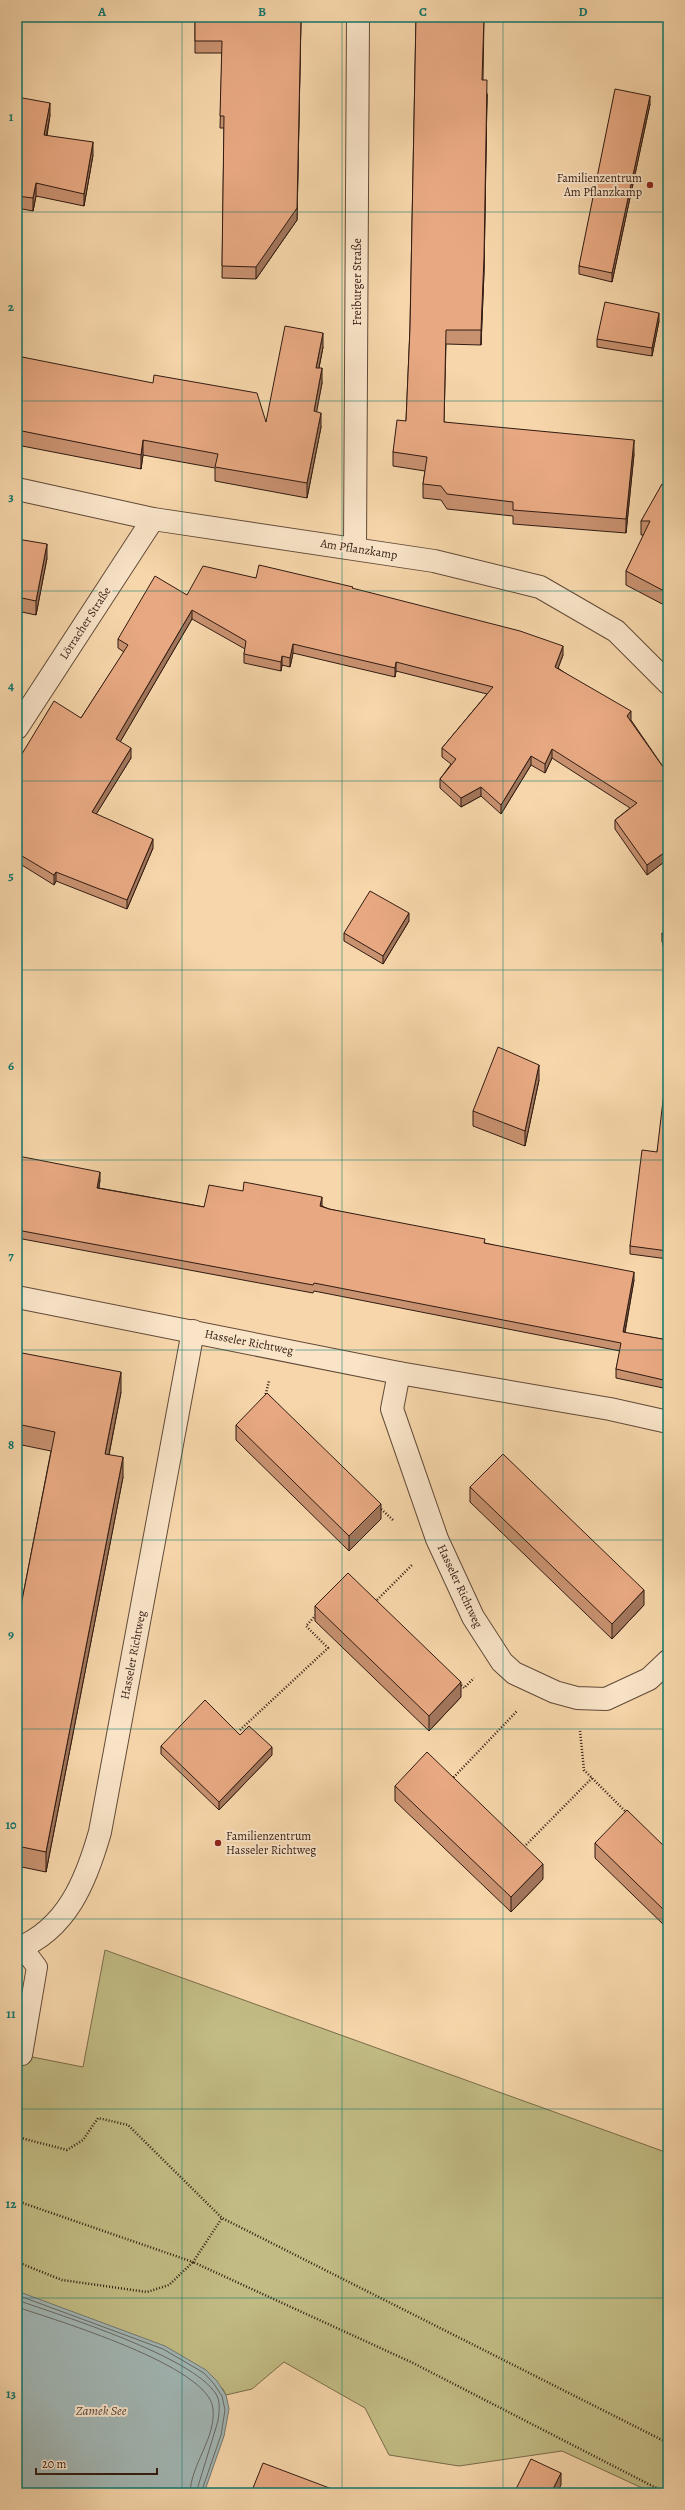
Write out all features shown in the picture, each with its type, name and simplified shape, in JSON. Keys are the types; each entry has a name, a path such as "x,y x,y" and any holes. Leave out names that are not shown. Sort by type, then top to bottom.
{"street":[{"name":"Freiburger Straße","path":"355,548 358,17"},
{"name":"Am Pflanzkamp","path":"17,489 153,519 434,561 540,587 616,631 668,684"},
{"name":"Lörracher Straße","path":"17,728 153,519"},
{"name":"Hasseler Richtweg","path":"17,1297 399,1373 610,1409 668,1422"},
{"name":"Hasseler Richtweg","path":"20,1948 54,1926 69,1909 90,1866 100,1832 193,1331"},
{"name":"Hasseler Richtweg","path":"399,1373 392,1409 438,1539 473,1617 496,1655 514,1673 539,1685 577,1698 606,1699 630,1690 649,1679 668,1661"}],"lane":[{"path":"20,1948 37,1967 22,2054"}],"path":[{"path":"270,1402 264,1396 279,1348"},
{"path":"377,1505 394,1521"},
{"path":"374,1602 438,1539"},
{"path":"370,1598 380,1608"},
{"path":"240,1730 328,1648 306,1626 321,1610"},
{"path":"458,1683 464,1688 496,1655"},
{"path":"458,1784 453,1778 526,1702 539,1685"},
{"path":"577,1698 584,1770 630,1816"},
{"path":"520,1843 525,1848 592,1778"},
{"path":"17,2137 67,2150 83,2140 98,2118 128,2126 222,2218 668,2443"},
{"path":"17,2202 193,2262 413,2363 666,2493"},
{"path":"17,2262 62,2280 147,2292 169,2285 193,2262 222,2218"},
{"path":"568,2489 581,2493"}],"shaded area":[{"path":"105,1950 668,2153 668,2493 653,2493 562,2451 459,2466 389,2455 365,2408 284,2362 252,2389 226,2395 223,2389 17,2293 17,2054 83,2067"}],"water":[{"name":"Zamek See","path":"17,2291 165,2346 206,2370 217,2381 226,2395 229,2409 224,2436 204,2493 17,2493"}],"building":[{"path":"195,17 301,17 297,208 256,267 222,266 224,116 220,116 222,41 195,41"},
{"path":"416,17 484,17 482,80 487,80 484,257 481,330 446,330 444,422 634,440 626,519 513,510 513,502 447,494 441,486 423,484 427,457 393,452 397,420 406,421 410,328"},
{"path":"615,89 650,96 612,273 579,266"},
{"path":"17,97 50,103 44,135 93,142 84,194 36,183 33,198 17,196"},
{"path":"605,302 659,313 652,348 597,339"},
{"path":"285,326 323,333 316,368 322,368 314,411 321,413 307,483 215,467 218,454 143,440 141,455 17,430 17,356 153,383 154,375 257,393 266,422"},
{"path":"662,484 668,487 668,593 626,571 650,521 641,521"},
{"path":"17,539 47,544 36,601 17,597"},
{"path":"259,565 353,587 352,588 520,631 563,646 555,667 631,711 627,716 668,774 668,850 647,865 615,820 637,803 552,749 545,764 531,756 501,805 481,787 461,798 440,779 456,759 442,748 493,687 396,662 395,668 293,644 290,658 282,656 281,662 244,654 246,641 192,610 116,739 131,748 92,812 153,839 127,900 56,872 54,875 17,853 17,762 54,701 81,718 128,645 118,639 155,576 187,595 203,566 256,578"},
{"path":"370,891 409,913 383,956 344,933"},
{"path":"668,931 668,958 662,933"},
{"path":"498,1047 539,1065 525,1131 473,1111"},
{"path":"664,1092 668,1093 668,1251 630,1246 642,1150 657,1152"},
{"path":"18,1156 100,1172 97,1188 204,1207 209,1185 243,1191 244,1182 322,1197 320,1206 329,1209 485,1239 484,1243 634,1272 623,1332 668,1340 668,1381 616,1369 621,1343 314,1283 313,1285 17,1230"},
{"path":"17,1352 121,1372 105,1454 123,1457 46,1852 17,1846 17,1626 55,1432 17,1424"},
{"path":"267,1393 381,1504 349,1536 236,1425"},
{"path":"503,1454 644,1590 612,1624 470,1487"},
{"path":"348,1573 461,1682 429,1716 315,1606"},
{"path":"205,1700 240,1735 249,1726 272,1747 219,1802 161,1746"},
{"path":"427,1752 543,1864 511,1897 395,1786"},
{"path":"627,1810 668,1850 668,1914 595,1843"},
{"path":"531,2459 561,2473 551,2493 514,2493"},
{"path":"263,2463 332,2489 330,2493 251,2493"}],"place":[{"name":"Familienzentrum Am Pflanzkamp","path":"650,185"},
{"name":"Familienzentrum Hasseler Richtweg","path":"218,1843"}]}
